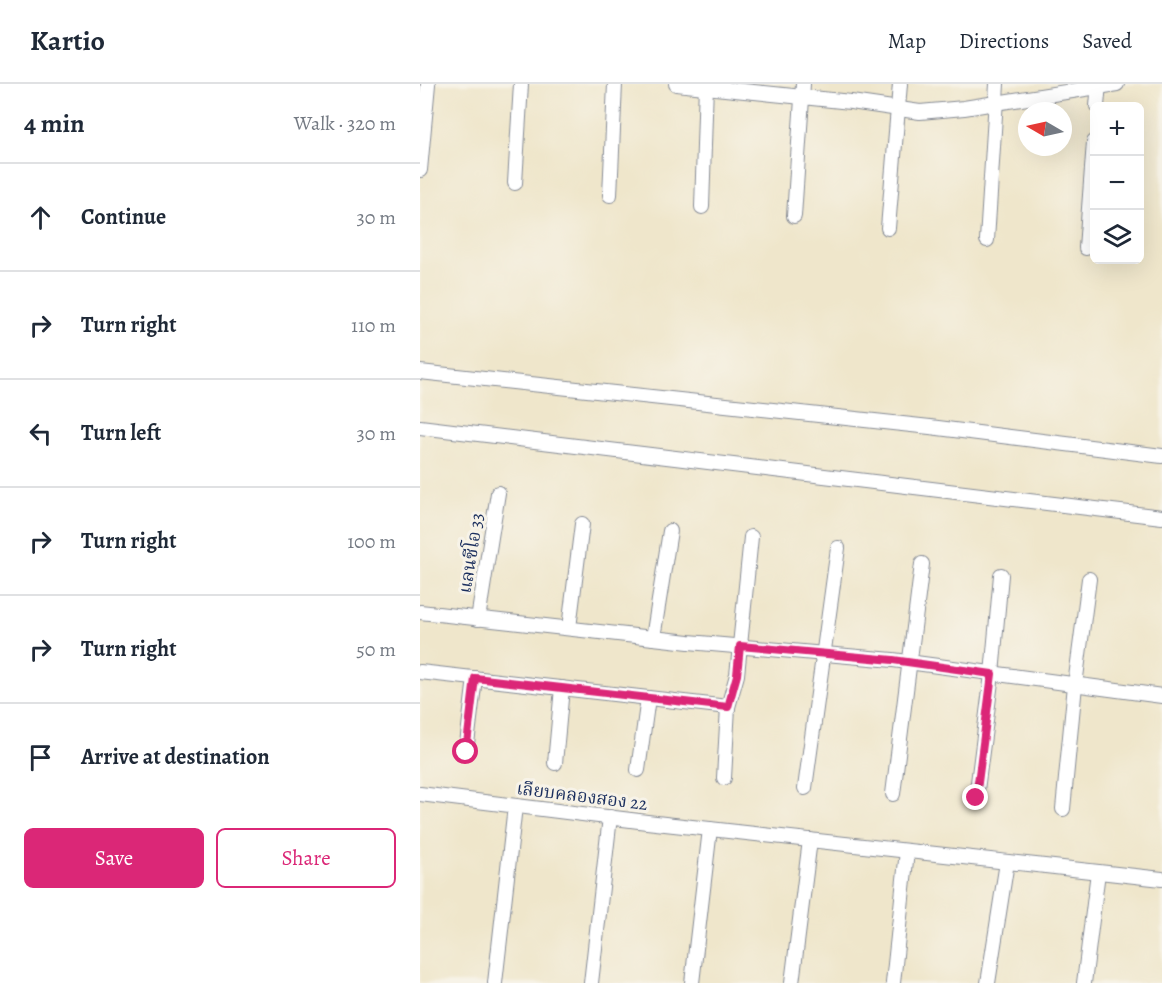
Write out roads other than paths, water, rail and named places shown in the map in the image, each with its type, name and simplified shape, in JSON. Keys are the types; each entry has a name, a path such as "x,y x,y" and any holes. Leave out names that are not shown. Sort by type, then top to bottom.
{"street":[{"path":"420,171 428,84"},
{"path":"515,183 520,84"},
{"path":"610,195 615,84"},
{"path":"676,84 803,91 920,112 1117,84"},
{"path":"888,228 900,84"},
{"path":"987,240 997,84"},
{"path":"1097,102 1099,85"},
{"path":"702,207 706,86"},
{"path":"794,216 803,91"},
{"path":"1086,248 1094,156"},
{"path":"420,372 930,427 1162,456"},
{"path":"420,427 1162,517"},
{"name":"แลนซีโอ 33","path":"478,619 498,493"},
{"path":"568,628 582,524"},
{"path":"654,638 670,531"},
{"path":"724,778 728,707 737,675 751,537"},
{"path":"805,788 838,548"},
{"path":"893,794 922,564"},
{"path":"976,798 992,674 1001,575"},
{"path":"1063,809 1075,685 1089,579"},
{"path":"420,612 654,638 909,662 1162,696"},
{"path":"420,672 728,707"},
{"path":"466,752 475,678"},
{"path":"555,763 562,688"},
{"path":"638,770 648,698"},
{"name":"เลียบคลองสอง 22","path":"420,794 1162,879"},
{"path":"495,983 515,806"},
{"path":"591,983 610,817"},
{"path":"692,983 710,829"},
{"path":"792,983 810,840"},
{"path":"893,983 907,850"},
{"path":"988,983 1007,862"},
{"path":"1084,983 1098,872"}]}
